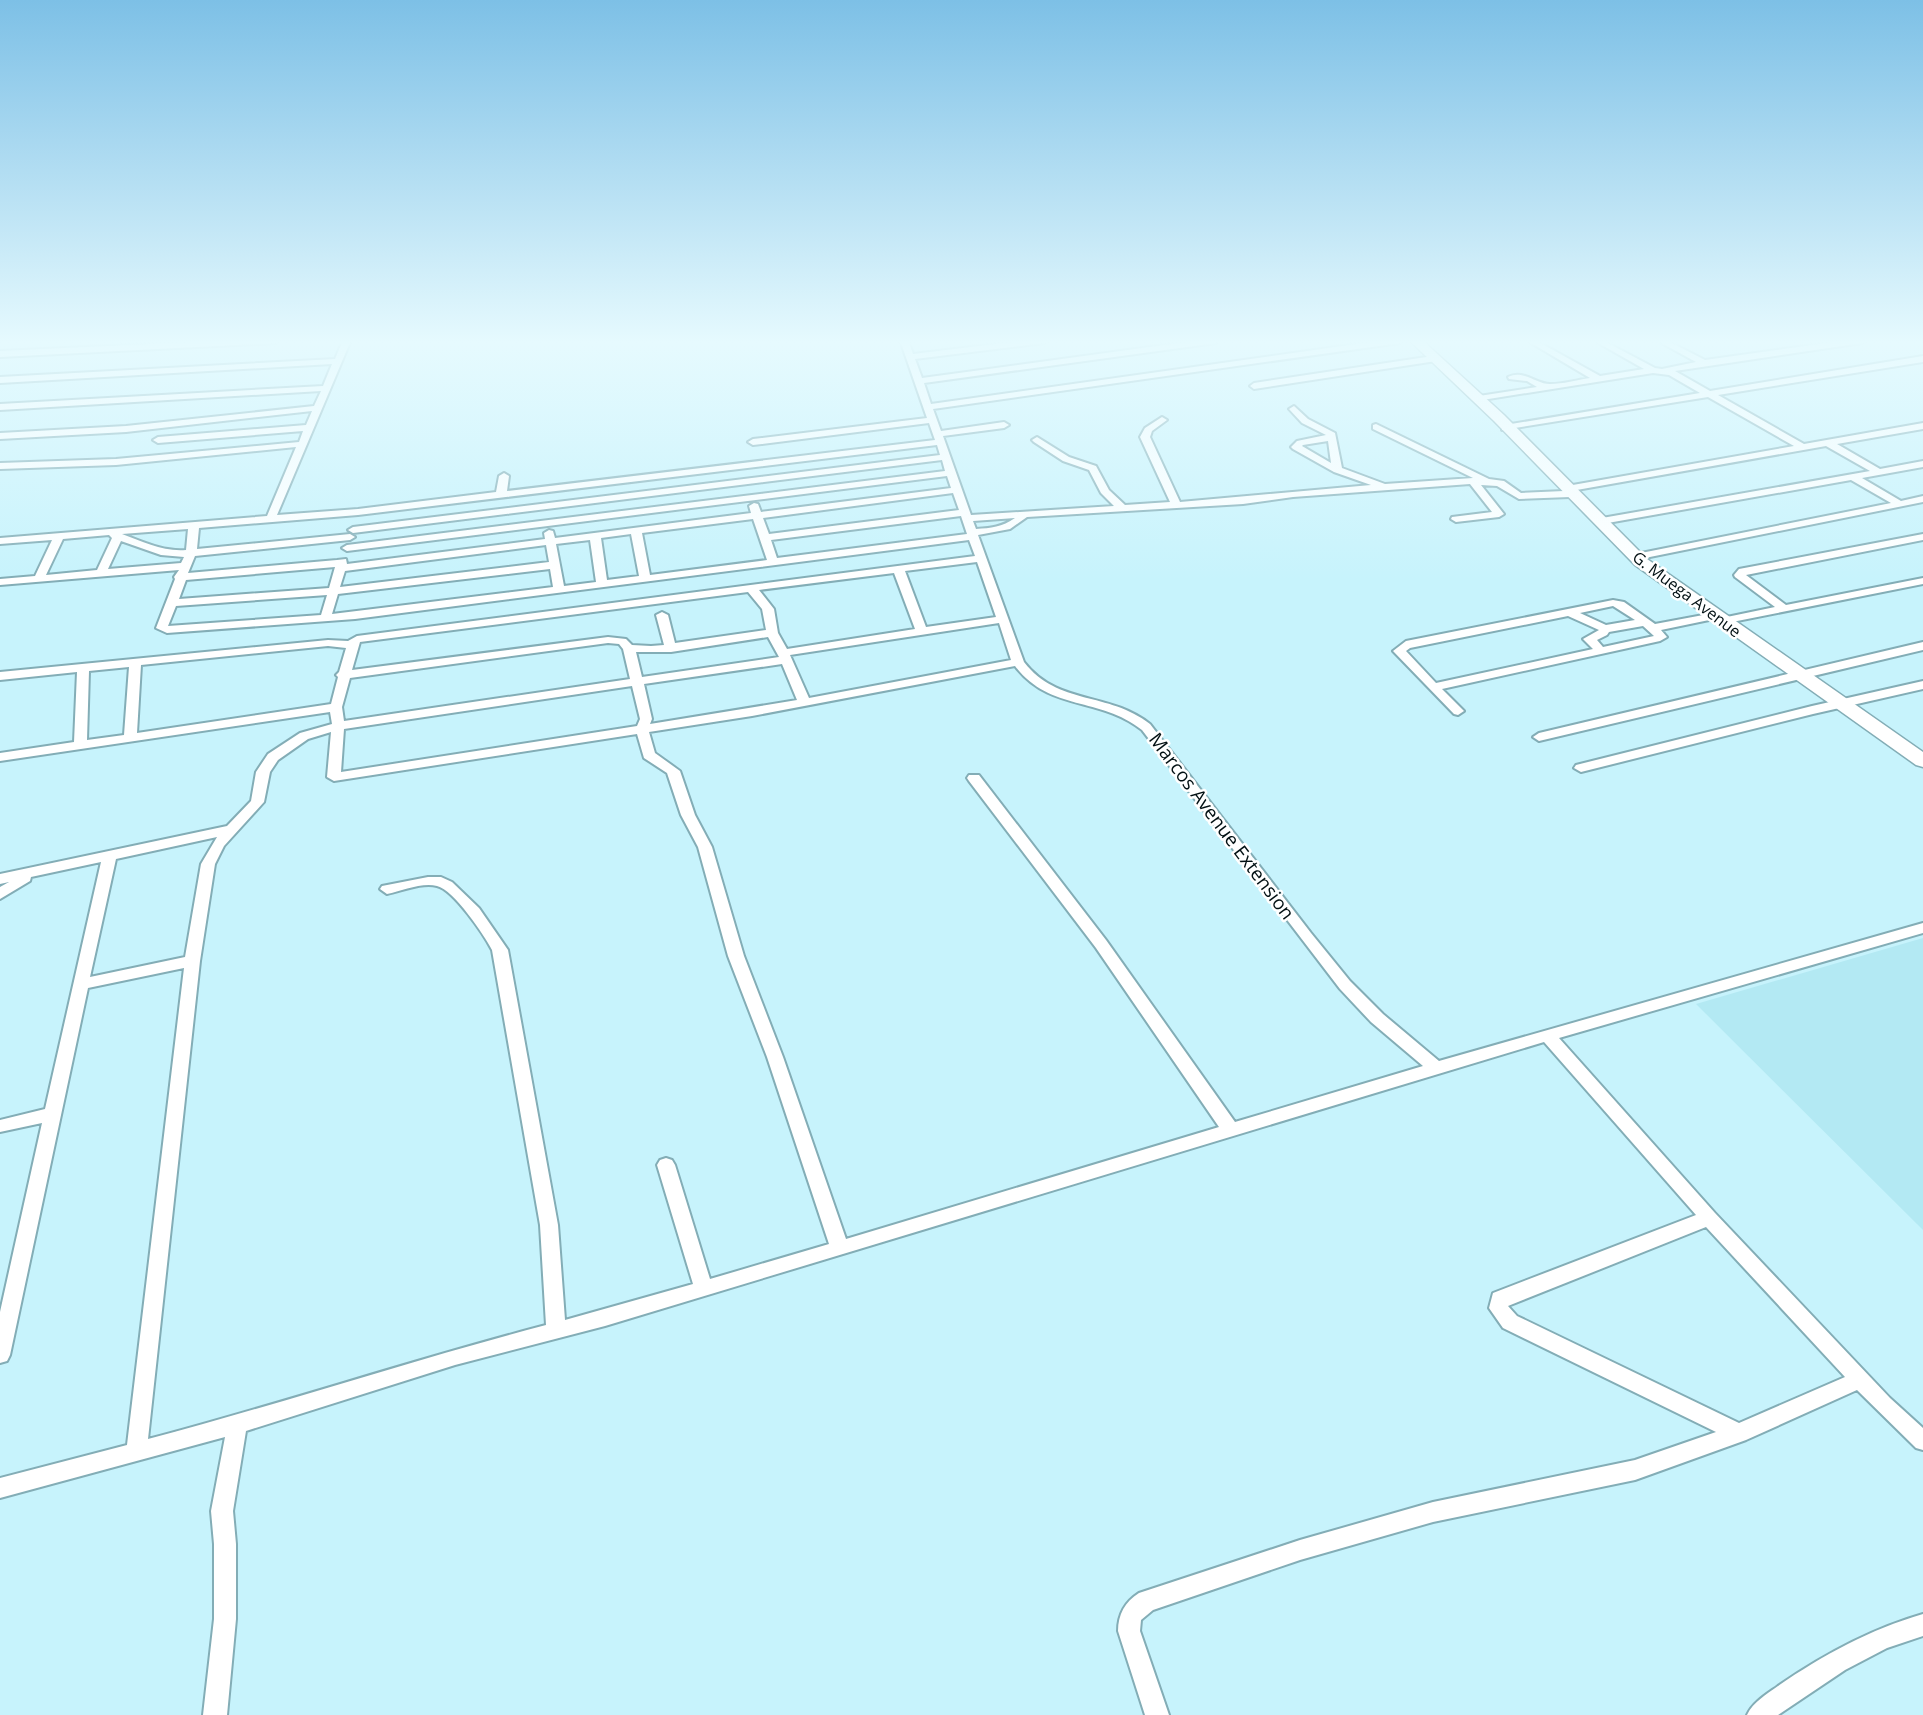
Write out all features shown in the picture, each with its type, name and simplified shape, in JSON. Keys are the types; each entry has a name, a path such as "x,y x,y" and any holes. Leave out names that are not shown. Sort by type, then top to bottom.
{"street":[{"path":"0,436 127,429 208,420"},
{"path":"271,519 312,420"},
{"path":"753,442 893,420"},
{"name":"Marcos Avenue Extension","path":"934,420 1018,662 1027,678 1049,691 1122,710 1136,717 1156,737 1226,826 1275,895 1346,986 1436,1068"},
{"path":"1162,420 1148,430 1145,437 1176,504"},
{"path":"1303,420 1332,437 1337,470"},
{"name":"G. Muega Avenue","path":"1499,420 1635,557 1923,761"},
{"path":"1506,428 1554,420"},
{"path":"1756,420 1803,447"},
{"path":"0,541 113,534 358,512 744,465 939,438 1004,425"},
{"path":"1376,427 1485,480 1500,483 1518,496 1568,491 1923,426"},
{"path":"127,429 158,440 309,428"},
{"path":"1332,437 1300,443 1296,447 1337,470 1388,488"},
{"path":"142,460 158,440"},
{"path":"1037,440 1066,458 1093,468 1108,495 1122,508"},
{"path":"1828,443 1879,472"},
{"path":"0,466 142,460 303,444"},
{"path":"350,538 546,506 946,457"},
{"path":"1602,521 1923,464"},
{"path":"744,465 751,498 767,537 773,561"},
{"path":"113,534 161,552 178,554 548,523 951,473"},
{"path":"501,495 503,476"},
{"path":"1851,476 1900,504"},
{"path":"767,537 966,515 1024,515 1243,501 1293,494 1485,480"},
{"path":"1456,519 1499,514 1473,481"},
{"path":"545,490 550,541 559,590"},
{"path":"0,582 102,573 340,565 957,490"},
{"path":"1635,557 1923,499"},
{"path":"326,617 358,512"},
{"path":"194,526 191,552 181,572 162,628 167,630 355,616 645,579 1004,530 1012,527 1024,515"},
{"path":"636,531 645,579"},
{"path":"102,573 113,534"},
{"path":"39,579 59,536"},
{"path":"595,536 602,584"},
{"path":"1786,610 1738,575 1743,571 1923,537"},
{"path":"982,558 355,640 342,675 336,708 338,726 334,777 644,723 660,725 804,701 1018,662"},
{"path":"170,603 333,591 555,565"},
{"path":"898,568 921,630"},
{"path":"1569,612 1605,629 1786,610 1923,581"},
{"path":"751,588 768,609 772,634 804,701"},
{"path":"1433,687 1660,638 1649,625 1617,603 1399,648 1400,654 1433,687 1458,711"},
{"path":"662,615 671,648"},
{"path":"334,643 351,631 355,616"},
{"path":"136,1453 192,961 208,864 218,844 257,802 263,772 273,757 304,736 338,726 784,656 921,630 1003,619"},
{"path":"1602,652 1589,639 1603,633 1605,629"},
{"path":"631,654 772,634"},
{"path":"342,675 608,640 622,641 631,654 650,757 673,771 688,815 705,847 736,956 775,1057 840,1248"},
{"path":"0,676 334,643 352,645"},
{"path":"1539,737 1923,646"},
{"path":"130,737 135,661"},
{"path":"79,745 83,666"},
{"path":"1581,768 1923,685"},
{"path":"0,757 336,708"},
{"path":"974,778 1101,944 1230,1129"},
{"path":"0,879 230,830"},
{"path":"0,1355 109,857"},
{"path":"0,894 42,870"},
{"path":"387,889 441,882 452,887 496,939 549,1225 556,1330"},
{"path":"0,1488 237,1425 455,1357 840,1248 1547,1035 1923,928"},
{"path":"82,984 192,961"},
{"path":"1547,1035 1709,1219 1860,1380 1923,1441"},
{"path":"0,1126 53,1114"},
{"path":"666,1165 704,1288"},
{"path":"1709,1219 1500,1299 1498,1308 1510,1322 1739,1433"},
{"path":"1157,1715 1129,1631 1128,1620 1134,1609 1147,1601 1378,1527 1462,1506 1635,1470 1739,1433 1860,1380"},
{"path":"215,1715 225,1619 222,1511 224,1486 237,1425"},
{"path":"1759,1715 1865,1646 1899,1631 1923,1625"}],"shaded area":[{"path":"1923,938 1923,1230 1696,1004"}]}
